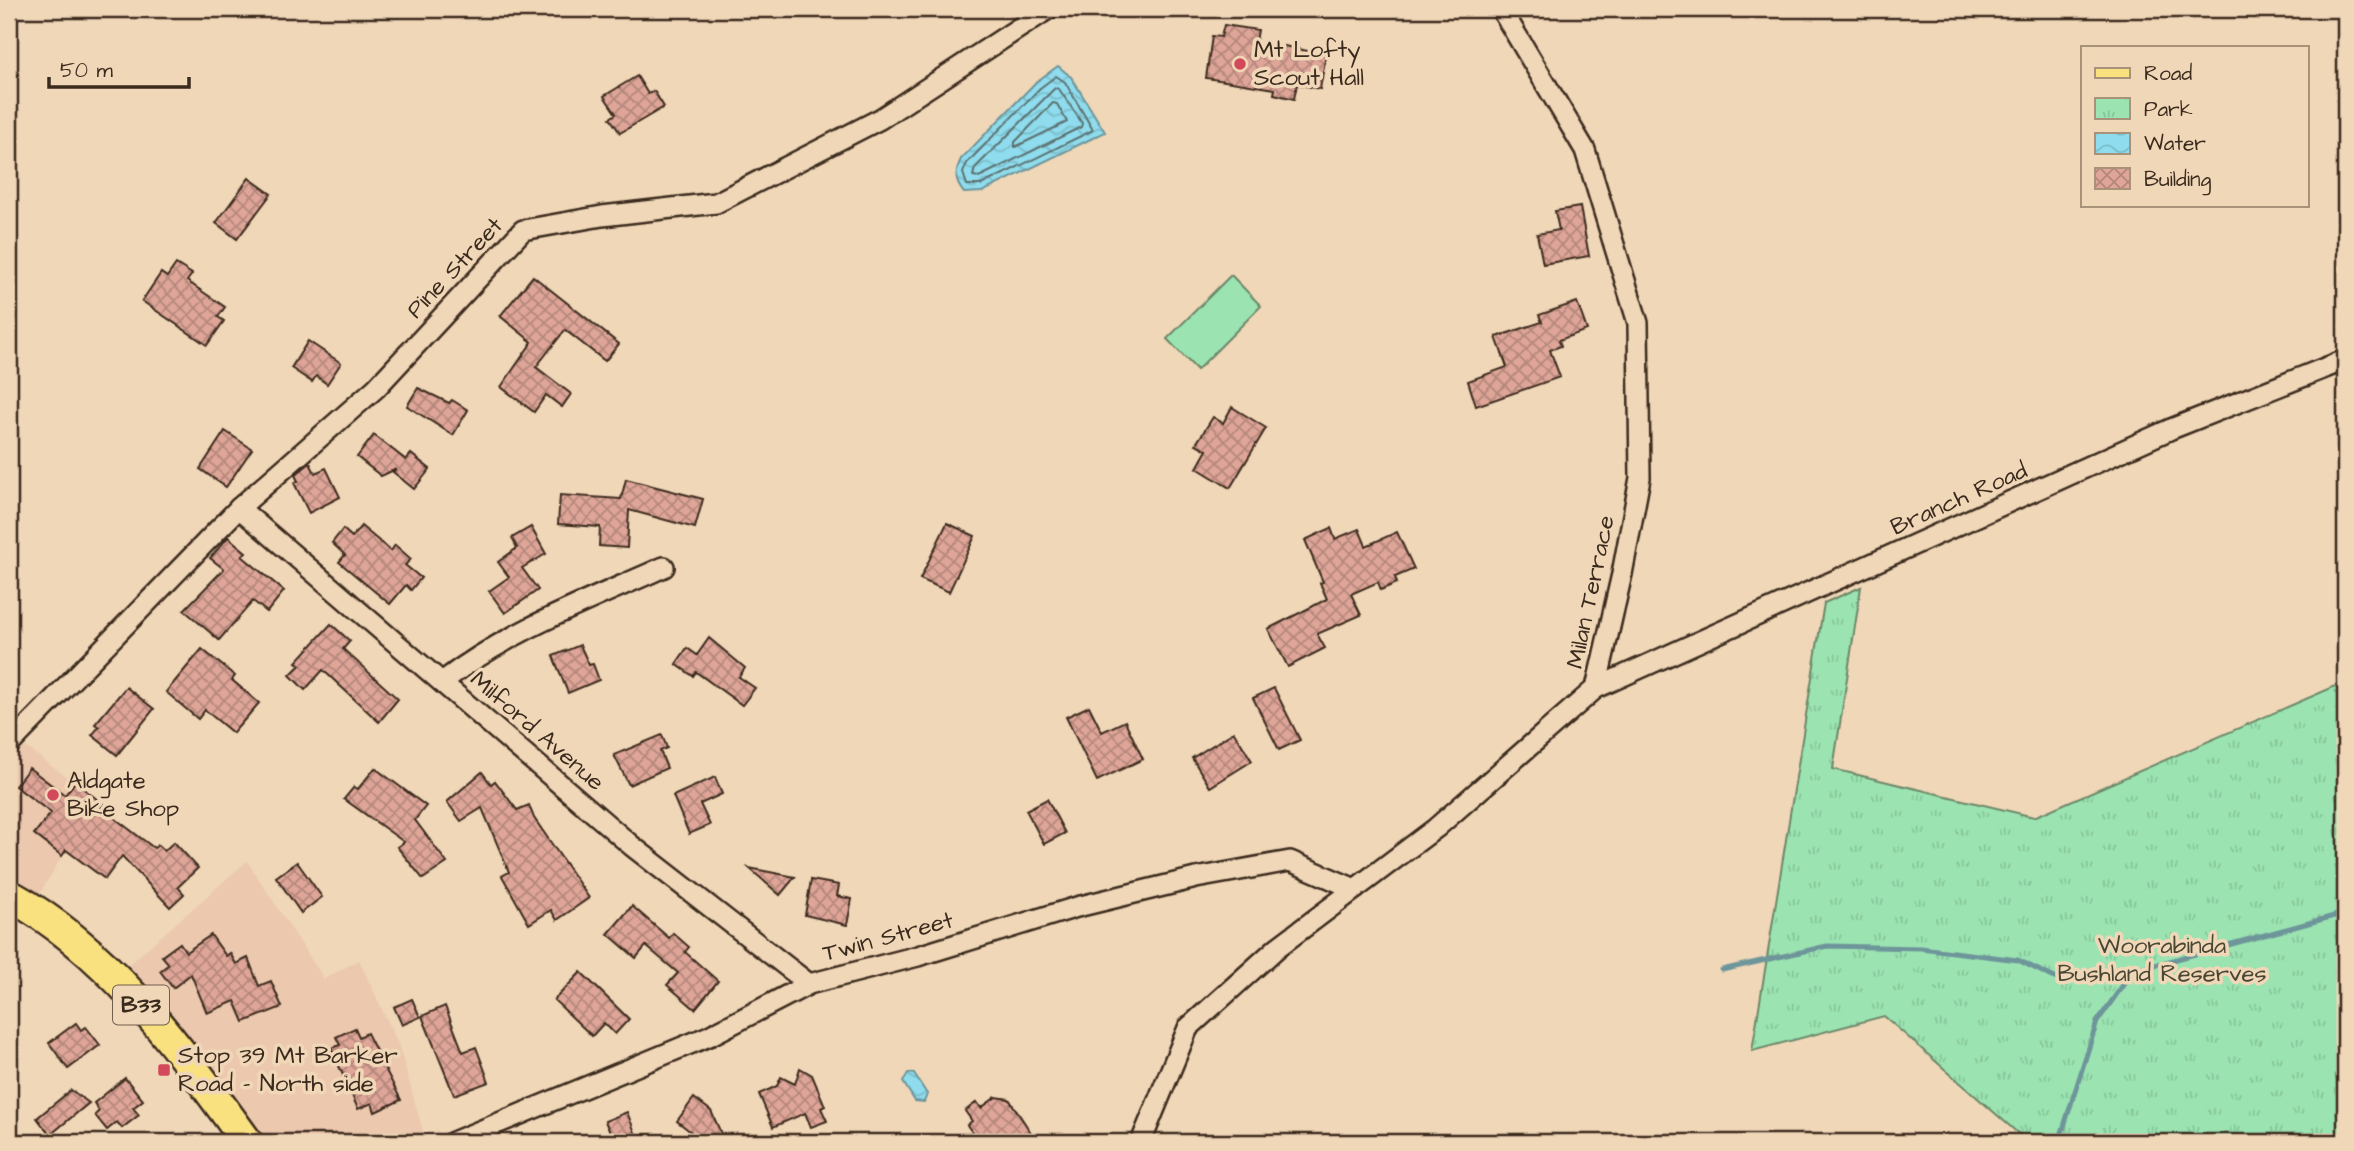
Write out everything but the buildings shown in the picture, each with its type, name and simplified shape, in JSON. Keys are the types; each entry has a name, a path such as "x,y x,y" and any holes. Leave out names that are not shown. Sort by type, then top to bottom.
{"main road":[{"name":"B33","path":"9,895 32,907 116,976 171,1041 247,1142"}],"street":[{"name":"Pine Street","path":"9,746 239,508 376,388 523,230 602,216 716,203 880,118 1048,9"},
{"name":"Milan Terrace","path":"1141,1142 1188,1028 1278,947 1436,828 1595,688 1622,574 1640,478 1638,323 1586,150 1501,9"},
{"name":"Branch Road","path":"1595,688 2171,429 2345,360"},
{"name":"Milford Avenue","path":"239,508 349,606 442,682 632,846 809,984"},
{"path":"442,682 468,662 551,617 664,567"},
{"name":"Twin Street","path":"453,1142 709,1036 809,984 918,956 1088,904 1196,878 1290,861 1355,889"}],"shaded area":[{"path":"15,739 103,804 62,856 32,907 9,895 9,745"},
{"path":"247,861 324,979 359,960 399,1046 426,1142 247,1142 116,976"}],"green space":[{"path":"1231,275 1261,306 1197,370 1167,339"},
{"name":"Woorabinda Bushland Reserves","path":"1861,587 1833,769 2034,817 2345,682 2345,1142 2028,1142 1884,1016 1752,1051 1824,603"}],"water":[{"path":"1058,66 1071,77 1105,132 982,192 964,193 956,176 961,159 1036,82"},
{"path":"908,1073 914,1074 927,1094 924,1102 915,1101 903,1082"}],"waterway":[{"path":"2059,1142 2097,1022 2133,971 2345,913"},
{"path":"1722,970 1827,946 1921,948 2018,960 2061,981 2133,971"}],"place":[{"name":"Mt Lofty Scout Hall","path":"1240,64"},
{"name":"Aldgate Bike Shop","path":"53,795"},
{"name":"Stop 39 Mt Barker Road - North side","path":"164,1070"}]}
